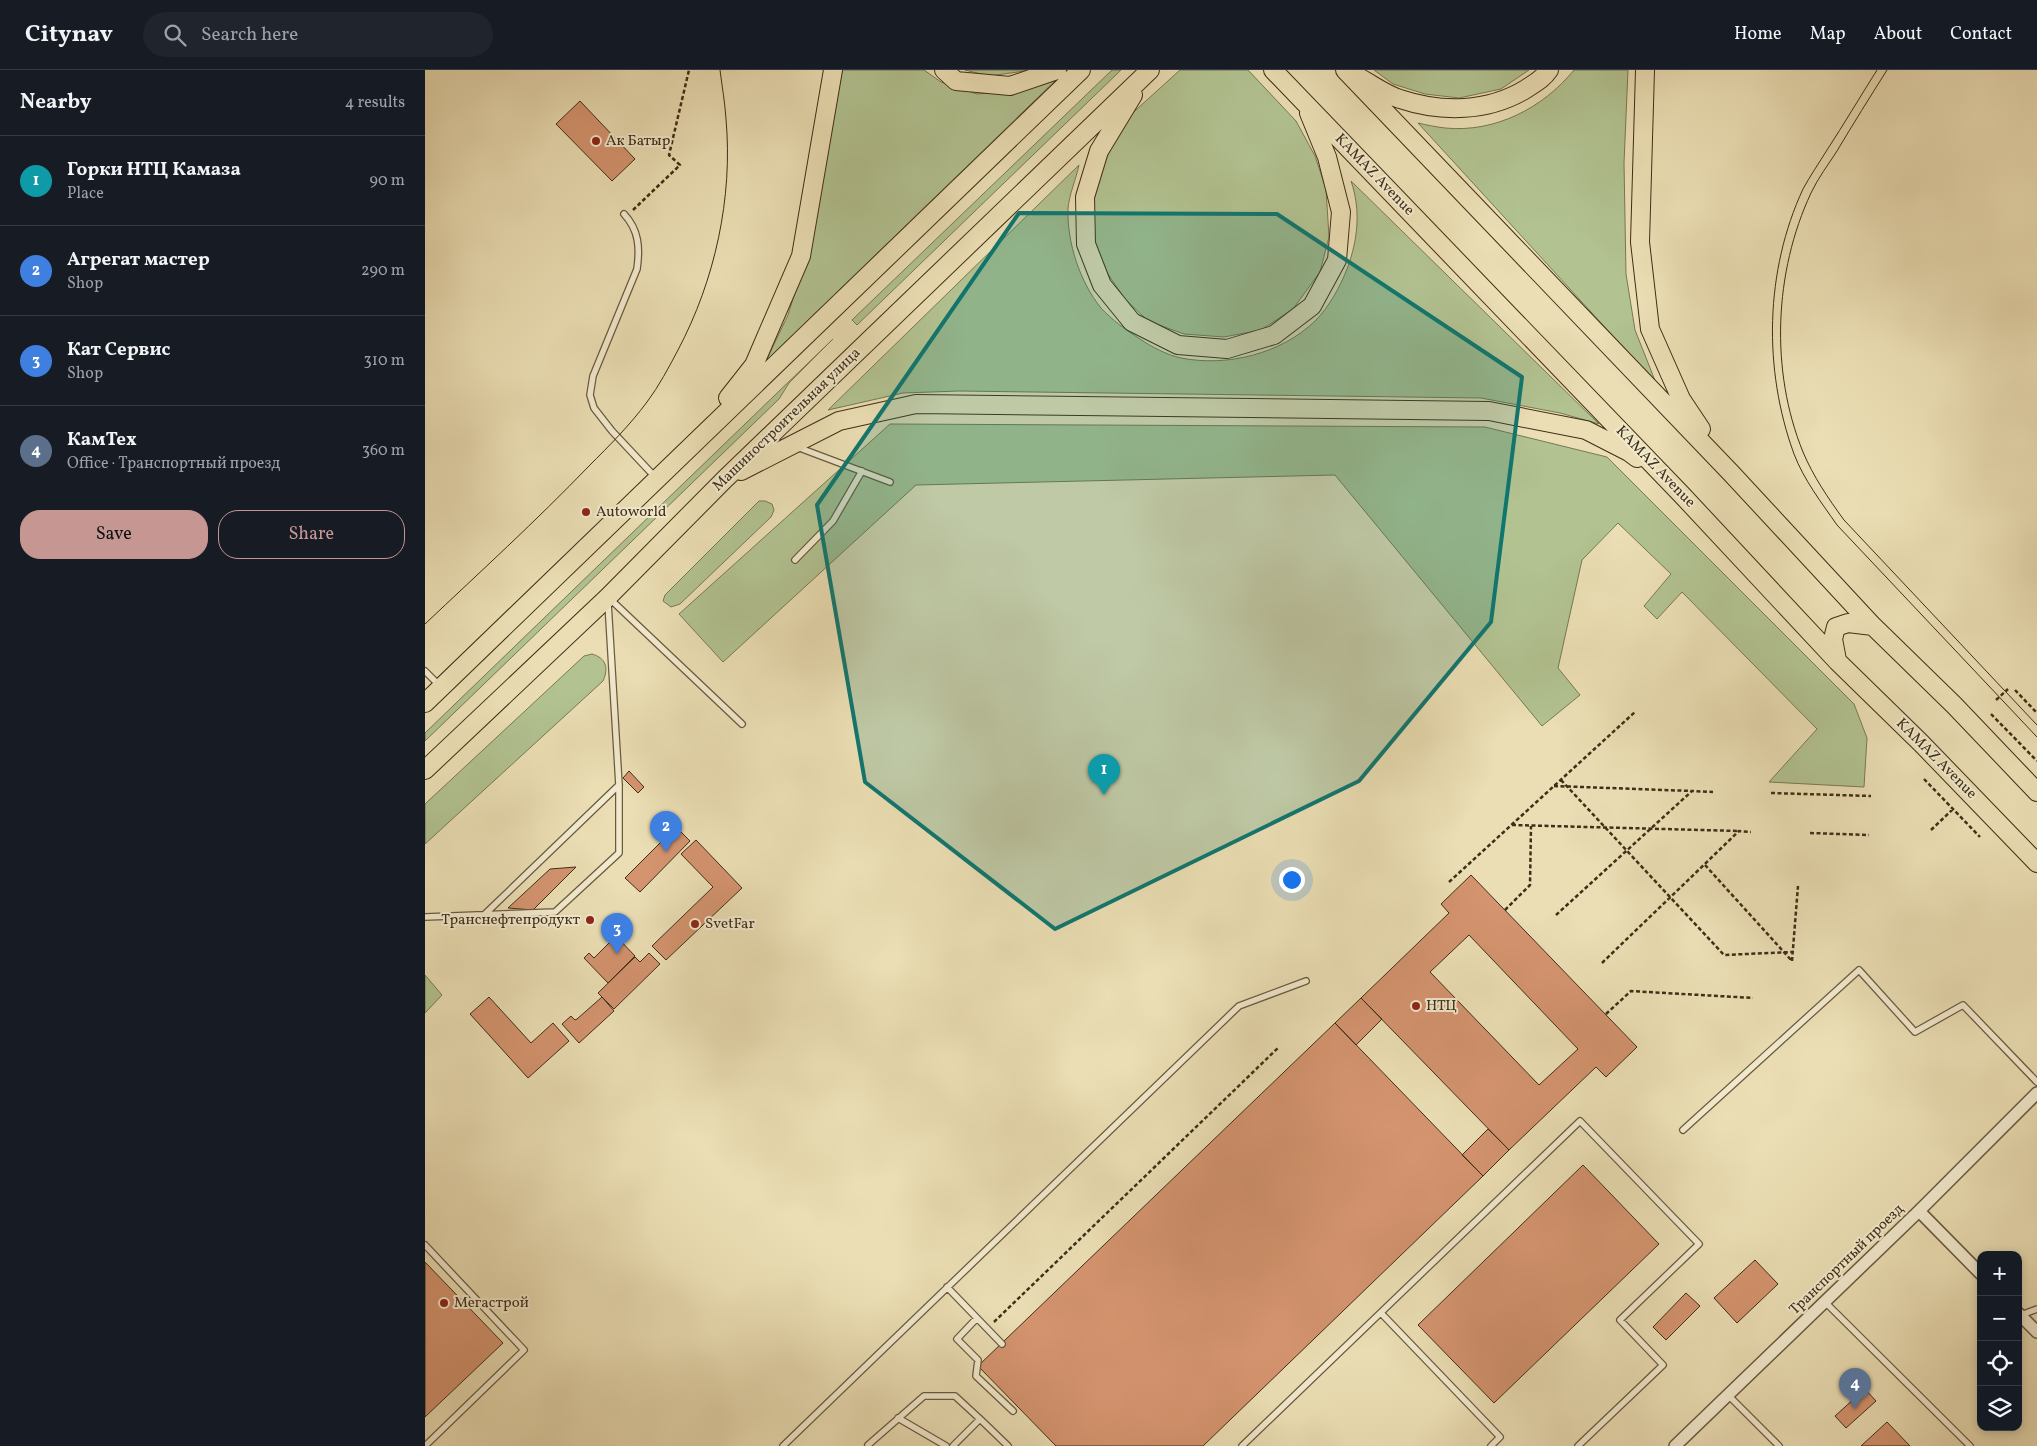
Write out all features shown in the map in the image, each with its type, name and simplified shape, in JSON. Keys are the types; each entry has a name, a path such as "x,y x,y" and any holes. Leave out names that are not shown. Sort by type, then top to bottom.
{"main road":[{"path":"689,448 754,365 801,256 833,70"},
{"path":"944,70 956,81 1010,86 1057,70"},
{"path":"425,703 1081,70"},
{"name":"KAMAZ Avenue","path":"1273,70 1682,494 1837,661 1921,743 2037,863"},
{"path":"1345,70 1399,99 1435,107 1473,108 1512,98 1544,77 1549,70"},
{"path":"1345,70 1731,473 1873,626 1954,705 2037,792"},
{"path":"1645,70 1640,242 1650,329 1681,399 1731,473"},
{"path":"1148,72 1099,151 1085,197 1086,244 1102,285 1132,322 1178,345 1227,349 1274,335 1312,306 1337,260 1341,212 1327,157 1305,104"},
{"name":"Машиностроительная улица","path":"425,770 608,597 725,479 1148,72"},
{"path":"725,479 839,421 915,404 1489,411 1586,430 1629,452 1682,494"},
{"path":"1837,661 1833,638 1836,627 1848,623 1873,626"}],"street":[{"name":"Транспортный проезд","path":"1675,1446 1919,1211 2037,1093"},
{"path":"1919,1211 1977,1270"},
{"path":"2022,1317 2037,1332"}],"lane":[{"path":"625,215 637,232 639,253 637,269 593,376 590,395 594,408 612,431 657,479"},
{"path":"793,445 890,482"},
{"path":"795,560 833,521 862,471"},
{"path":"608,597 742,724"},
{"path":"425,917 555,912 619,853 619,785 608,597"},
{"path":"425,671 441,687"},
{"path":"484,915 619,785"},
{"path":"1683,1130 1859,970 1915,1032 1963,1004 2037,1082"},
{"path":"783,1446 1239,1006 1306,981"},
{"path":"1242,1446 1580,1121 1699,1244 1620,1320 1663,1365 1578,1446"},
{"path":"425,1245 524,1350 425,1446"},
{"path":"947,1287 1002,1344"},
{"path":"1825,1302 1970,1446"},
{"path":"2022,1313 2037,1309"},
{"path":"1381,1313 1500,1437 1491,1446"},
{"path":"977,1318 957,1339 977,1360 976,1376 1013,1411"},
{"path":"1728,1395 1779,1446"},
{"path":"868,1445 924,1396 955,1396 1008,1446"},
{"path":"898,1418 946,1446"},
{"path":"953,1446 979,1419"}],"path":[{"path":"625,215 680,165 669,154 689,70"},
{"path":"1996,700 2008,689"},
{"path":"2015,690 2037,713"},
{"path":"1449,882 1636,711"},
{"path":"1991,714 2037,761"},
{"path":"1924,779 1980,837"},
{"path":"1561,780 1724,955 1792,952"},
{"path":"1554,786 1713,792"},
{"path":"1556,915 1692,791"},
{"path":"1771,793 1871,796"},
{"path":"1931,830 1953,808"},
{"path":"1511,825 1751,832"},
{"path":"1505,910 1530,885 1531,826"},
{"path":"1602,963 1739,831"},
{"path":"1810,833 1869,835"},
{"path":"1705,865 1792,961 1798,886"},
{"path":"1606,1014 1631,990 1753,998"},
{"path":"987,1328 1279,1047"}],"highlighted area":[{"path":"1019,213 1277,214 1522,377 1491,622 1359,781 1055,929 865,782 817,505"}],"green space":[{"path":"840,70 924,70 941,82 977,94 1011,91 1060,76 766,361 788,315 805,260"},
{"path":"965,70 1032,70 989,76"},
{"path":"1112,70 1121,70 857,325 852,320"},
{"path":"1180,70 1248,70 1296,121 1315,156 1326,189 1329,237 1320,272 1293,309 1261,330 1224,337 1184,334 1148,321 1125,299 1099,261 1089,225 1093,190 1106,158 1126,119"},
{"path":"1374,70 1529,70 1501,89 1459,98 1425,94 1393,84"},
{"path":"1574,70 1628,70 1624,163 1626,274 1635,330 1656,383 1418,123 1464,129 1500,122 1517,115 1548,96"},
{"path":"1079,165 1070,198 1068,222 1072,248 1081,274 1101,308 1114,321 1160,350 1181,358 1217,361 1235,359 1270,350 1286,342 1315,321 1325,310 1337,290 1347,269 1354,247 1357,214 1351,181 1599,424 1560,413 1481,398 959,391 903,393 828,410"},
{"path":"833,339 789,383 779,399 425,741 425,733"},
{"path":"890,424 1485,427 1607,457 1854,704 1867,738 1864,787 1769,782 1817,729 1682,592 1657,619 1644,606 1671,574 1618,523 1582,560 1558,668 1580,695 1542,726 1335,475 916,485 723,662 679,614"},
{"path":"759,501 772,504 774,510 771,517 680,604 671,607 663,601 665,595"},
{"path":"592,654 600,658 605,664 606,672 603,681 425,844 425,804 584,656"},
{"path":"425,975 442,995 425,1013"}],"building":[{"name":"Ак Батыр","path":"580,101 635,159 612,181 556,124"},
{"path":"629,771 644,787 638,793 623,778"},
{"path":"676,827 690,841 640,892 625,878"},
{"path":"696,840 742,888 666,960 652,946 713,887 681,854"},
{"path":"576,867 533,910 508,908 550,869"},
{"name":"НТЦ","path":"1471,875 1637,1047 1606,1077 1596,1067 1509,1150 1361,998 1449,913 1441,904","holes":["1469,935 1578,1049 1539,1085 1430,972"]},
{"path":"616,936 635,956 608,983 584,958 589,953 594,958"},
{"path":"649,953 660,964 614,1009 598,993 635,957 640,962"},
{"path":"489,997 531,1043 553,1023 569,1041 528,1078 470,1014"},
{"path":"602,997 614,1011 579,1043 562,1024 571,1016 575,1020 577,1019"},
{"path":"1361,998 1382,1019 1356,1045 1335,1023"},
{"path":"1335,1023 1483,1176 1203,1446 1056,1446 978,1366"},
{"path":"1488,1129 1509,1150 1483,1176 1462,1155"},
{"path":"1583,1165 1659,1244 1494,1403 1418,1325"},
{"path":"1755,1260 1778,1284 1737,1323 1714,1298"},
{"name":"Мегастрой","path":"425,1262 503,1343 425,1417"},
{"path":"1686,1293 1700,1306 1666,1340 1653,1327"},
{"path":"1865,1389 1876,1401 1846,1428 1835,1416"},
{"path":"1887,1422 1910,1446 1861,1446"}],"tram line":[{"path":"425,624 549,507 634,419 651,396 675,356 702,295 719,238 724,208 727,179 726,113 720,70"},
{"path":"1877,70 1803,189 1790,220 1781,253 1775,286 1773,354 1784,422 1794,454 1803,473 1837,525 2037,737"},
{"path":"1887,70 1814,187 1799,223 1789,255 1781,322 1781,355 1792,421 1811,470 1844,520 2037,725"}],"place":[{"name":"Ак Батыр","path":"596,141"},
{"name":"Autoworld","path":"586,512"},
{"name":"Горки НТЦ Камаза","path":"1104,795"},
{"name":"Агрегат мастер","path":"666,852"},
{"name":"Транснефтепродукт","path":"590,920"},
{"name":"SvetFar","path":"695,924"},
{"name":"Кат Сервис","path":"617,954"},
{"name":"НТЦ","path":"1416,1006"},
{"name":"Мегастрой","path":"444,1303"},
{"name":"КамТех","path":"1855,1409"}]}
